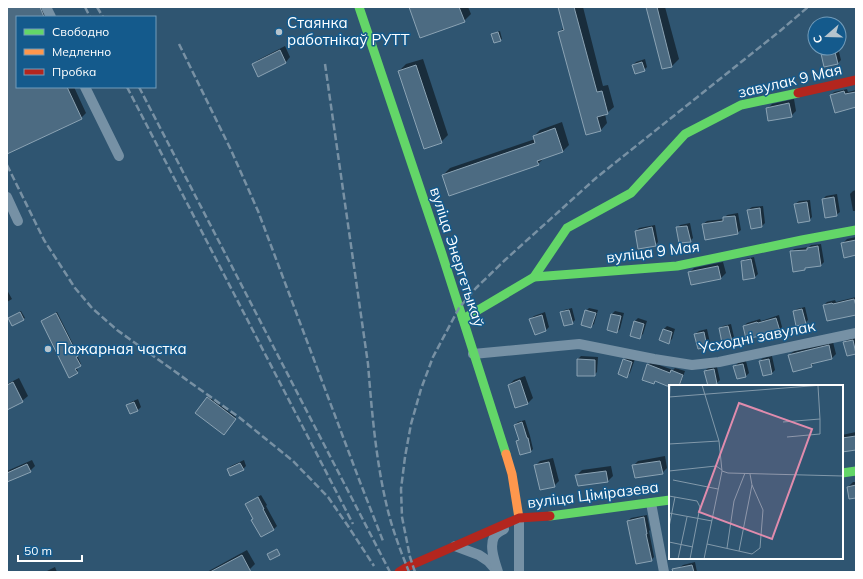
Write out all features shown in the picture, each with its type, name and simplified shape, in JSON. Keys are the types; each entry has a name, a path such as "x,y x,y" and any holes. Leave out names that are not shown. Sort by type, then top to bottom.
{"street":[{"path":"46,7 50,16"},
{"name":"вуліца Энергетыкаў","path":"359,7 463,319 512,474 519,518"},
{"name":"завулак 9 Мая","path":"534,277 567,228 631,193 685,134 741,105 856,80"},
{"path":"85,88 119,156"},
{"path":"7,197 18,221"},
{"name":"вуліца 9 Мая","path":"463,319 534,277 676,266 856,230"},
{"name":"Усходні завулак","path":"473,354 579,344 692,365 719,362 856,333"},
{"path":"843,473 856,471"},
{"name":"вуліца Ціміразева","path":"399,572 519,518 550,516 669,500"},
{"path":"651,503 664,572"},
{"path":"498,572 492,543 495,535 519,518"},
{"path":"519,518 519,572"},
{"path":"455,546 479,555 488,561 498,572"}],"building":[{"path":"7,7 40,7 44,16 16,16 16,88 67,88 82,119 7,154"},
{"path":"409,7 459,7 465,22 420,38"},
{"path":"558,7 574,7 597,92 602,91 608,114 597,117 601,131 586,135 558,32 564,30"},
{"path":"646,7 657,7 672,67 662,69"},
{"path":"498,32 501,41 494,43 491,34"},
{"path":"280,50 286,63 258,77 252,64"},
{"path":"822,56 836,56 838,64 824,67"},
{"path":"642,62 645,71 635,74 632,65"},
{"path":"416,65 442,143 424,149 398,71"},
{"path":"844,91 845,94 856,92 856,107 835,113 830,95"},
{"path":"789,103 792,117 768,121 766,108"},
{"path":"555,128 563,152 537,161 539,165 449,196 442,175 535,143 533,136"},
{"path":"834,197 837,216 825,218 822,199"},
{"path":"807,202 810,221 798,223 794,204"},
{"path":"760,208 762,227 751,229 747,210"},
{"path":"735,216 738,234 705,240 702,224 723,221 723,217"},
{"path":"687,226 691,242 679,243 676,227"},
{"path":"652,227 656,246 638,249 635,231"},
{"path":"856,240 856,255 844,258 841,243"},
{"path":"818,246 821,266 805,268 805,270 793,272 790,251 807,250 807,248"},
{"path":"751,259 755,278 743,280 741,261"},
{"path":"718,266 721,279 691,285 688,272"},
{"path":"854,299 856,315 827,321 823,305"},
{"path":"802,309 806,324 796,326 793,311"},
{"path":"569,310 573,324 564,326 560,312"},
{"path":"585,310 596,313 591,328 581,325"},
{"path":"20,312 24,320 12,326 8,318"},
{"path":"56,313 78,356 76,357 81,366 75,369 78,373 69,378 41,321"},
{"path":"611,314 621,316 617,333 607,330"},
{"path":"542,315 546,331 535,335 529,319"},
{"path":"776,318 780,331 769,335 746,339 743,326"},
{"path":"634,321 644,324 640,339 630,336"},
{"path":"728,326 732,341 722,343 719,328"},
{"path":"663,329 672,332 669,344 659,340"},
{"path":"704,332 707,347 698,349 694,334"},
{"path":"853,340 856,354 847,356 843,342"},
{"path":"829,345 832,359 811,364 812,367 793,372 788,355"},
{"path":"577,359 595,360 595,376 577,376"},
{"path":"623,359 632,362 627,378 618,374"},
{"path":"769,359 772,374 763,376 759,361"},
{"path":"647,364 670,373 671,370 683,375 679,385 667,386 655,381 654,384 642,380"},
{"path":"743,364 746,377 737,379 733,366"},
{"path":"714,369 717,384 708,385 704,371"},
{"path":"520,380 528,404 515,408 508,385"},
{"path":"13,382 23,402 7,410 7,385"},
{"path":"207,397 236,419 224,435 195,413"},
{"path":"134,402 138,411 130,414 126,405"},
{"path":"522,422 531,452 520,455 516,441 519,440 514,425"},
{"path":"856,436 856,450 843,452 843,438"},
{"path":"660,461 663,474 635,478 632,465"},
{"path":"549,462 555,487 540,490 534,465"},
{"path":"240,463 244,470 230,476 227,469"},
{"path":"27,464 31,472 7,482 7,473"},
{"path":"606,471 608,482 578,486 575,475"},
{"path":"856,485 856,498 849,499 847,487"},
{"path":"258,497 274,530 261,537 251,520 253,519 245,504"},
{"path":"644,517 652,561 636,564 627,521"},
{"path":"277,549 280,555 270,560 267,554"},
{"path":"242,555 251,572 210,572"},
{"path":"692,565 694,572 673,572 672,569"}],"railway":[{"path":"85,7 90,16"},
{"path":"97,7 102,16"},
{"path":"415,572 410,557 402,517 401,489 405,457 411,424 421,389 433,357 459,308 476,288 505,260 596,178 808,7"},
{"path":"179,44 231,150 258,211 383,541"},
{"path":"325,64 368,364 380,475 390,519 409,572"},
{"path":"128,88 353,524"},
{"path":"140,88 390,572"},
{"path":"7,165 44,240 75,288 92,308 117,330 240,418 293,461 328,497 374,566"}],"traffic: fast":[{"path":"359,7 442,254 506,454"},
{"path":"534,277 567,228 631,193 685,134 741,105 798,93"},
{"path":"463,319 534,277 677,266 856,230"},
{"path":"843,473 856,471"},
{"path":"550,516 669,500"}],"traffic: slow":[{"path":"506,454 512,474 519,518"}],"traffic: jam":[{"path":"798,93 856,80"},
{"path":"399,572 407,567 519,518 550,516"}],"place":[{"name":"Стаянка работнікаў РУТТ","path":"279,32"},
{"name":"Пажарная частка","path":"48,349"}]}
